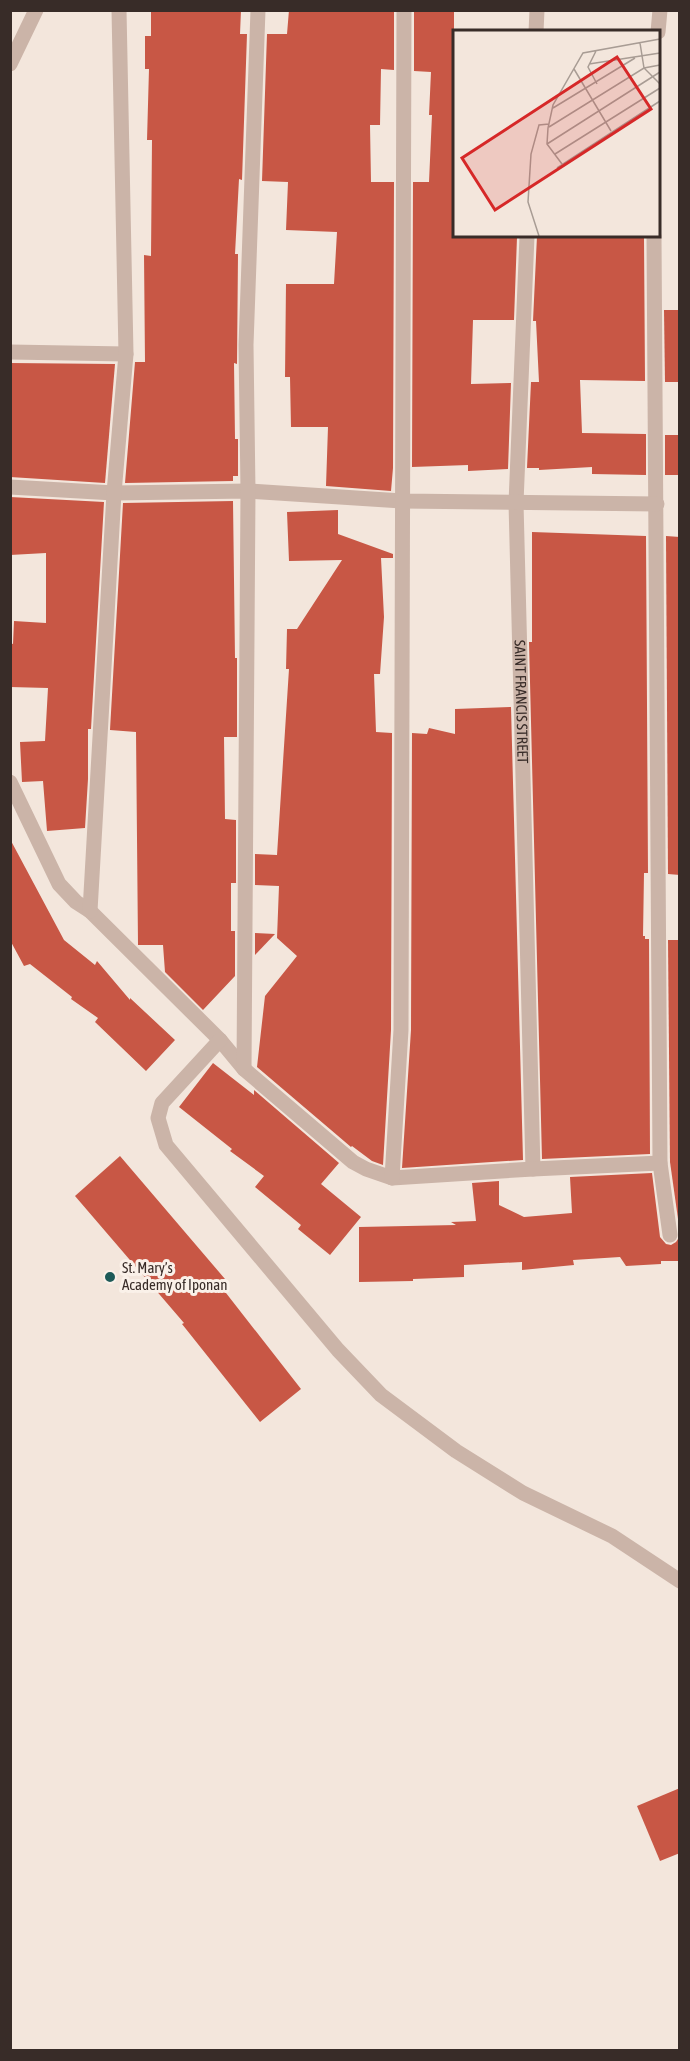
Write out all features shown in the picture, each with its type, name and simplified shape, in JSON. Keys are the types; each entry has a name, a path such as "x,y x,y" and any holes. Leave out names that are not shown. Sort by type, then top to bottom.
{"street":[{"path":"10,64 36,10"},
{"path":"90,911 114,493 126,354 119,10"},
{"path":"244,1069 248,491 246,345 258,10"},
{"path":"392,1178 401,1030 404,10"},
{"path":"536,30 537,10"},
{"path":"658,30 660,10"},
{"name":"SAINT FRANCIS STREET","path":"527,237 516,503 533,1169"},
{"path":"654,237 660,1163 670,1235"},
{"path":"10,352 126,354"},
{"path":"10,487 114,493 248,491 402,501 657,504"},
{"path":"10,782 59,884 76,902 90,911 220,1040 244,1069 353,1162 392,1178 660,1163"},
{"path":"220,1040 162,1103 159,1111 159,1127 166,1145 331,1341 381,1395 456,1451 523,1493 612,1536 680,1581"}],"building":[{"path":"151,10 241,10 240,34 247,34 242,180 239,179 235,254 238,254 237,364 234,363 238,476 233,476 233,481 125,483 135,362 145,362 144,255 151,256 152,140 147,140 149,69 145,69 145,36 151,36"},
{"path":"289,10 394,10 394,70 381,69 380,125 370,125 371,182 394,182 391,491 326,486 328,427 291,427 290,377 285,377 286,284 334,284 337,232 286,230 288,182 262,181 267,34 287,34"},
{"path":"414,10 454,10 453,237 517,237 514,320 473,320 471,384 511,383 508,469 468,471 468,465 412,467 413,182 429,182 432,115 429,115 431,72 414,71"},
{"path":"537,237 644,238 645,381 580,380 582,433 646,434 646,475 592,474 592,467 539,470 539,468 527,468 531,382 539,382 536,321 533,321"},
{"path":"664,310 680,310 680,382 665,382"},
{"path":"10,363 115,364 105,483 10,477"},
{"path":"665,435 680,435 680,475 665,475"},
{"path":"10,497 104,502 91,729 88,729 85,828 47,831 43,781 22,782 20,742 45,741 48,688 10,687 10,643 13,644 14,621 46,623 46,553 10,555"},
{"path":"233,501 237,737 224,737 225,819 236,820 236,883 231,883 231,931 235,931 235,976 203,1010 165,972 163,945 138,945 136,732 110,730 123,503"},
{"path":"338,510 338,534 393,554 393,558 381,558 384,617 380,674 374,674 376,732 392,733 391,1030 383,1165 372,1161 351,1147 257,1067 265,996 297,956 277,938 279,886 255,885 255,854 277,855 289,669 286,669 287,629 297,629 342,560 289,561 287,512"},
{"path":"532,532 646,536 648,873 644,873 643,936 649,939 650,1154 542,1159 529,642 532,642"},
{"path":"666,536 680,537 680,875 668,874"},
{"path":"511,707 523,1160 402,1168 411,1030 412,733 427,734 429,728 455,734 455,709"},
{"path":"10,839 64,940 95,965 97,961 130,1000 130,998 175,1040 146,1071 95,1022 98,1018 71,999 72,997 30,964 24,966 10,940"},
{"path":"255,933 275,934 255,955"},
{"path":"668,940 680,940 680,1233 670,1162"},
{"path":"213,1063 254,1095 254,1090 339,1163 321,1184 361,1217 330,1255 298,1229 301,1225 255,1187 264,1176 230,1151 232,1149 179,1107"},
{"path":"120,1156 225,1279 219,1284 301,1389 260,1422 182,1324 184,1323 75,1196"},
{"path":"652,1173 660,1237 666,1244 671,1245 680,1236 680,1261 626,1266 620,1257 573,1260 574,1265 522,1270 522,1262 464,1265 464,1277 359,1282 359,1227 456,1225 451,1222 476,1221 472,1183 499,1181 499,1205 524,1217 572,1213 570,1177"},
{"path":"680,1788 680,1853 660,1861 637,1806"}],"place":[{"name":"St. Mary’s Academy of Iponan","path":"110,1277"}]}
